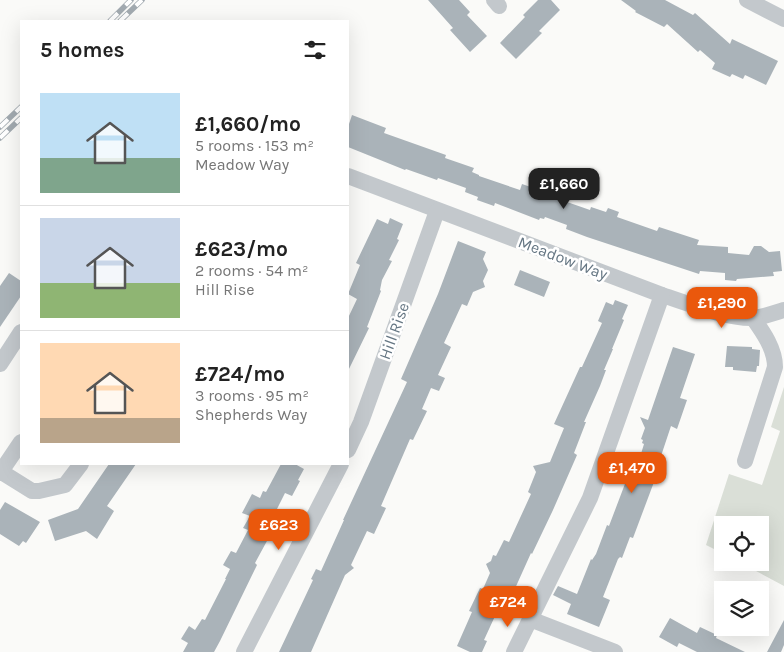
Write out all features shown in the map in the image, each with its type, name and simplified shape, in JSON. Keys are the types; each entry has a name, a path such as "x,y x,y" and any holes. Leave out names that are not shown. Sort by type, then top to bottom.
{"street":[{"path":"747,0 784,19"},
{"name":"Meadow Way","path":"349,176 662,295 727,314 753,318 784,310"},
{"name":"Hill Rise","path":"349,448 361,422 437,211"},
{"path":"514,652 590,498 662,295"},
{"path":"745,460 775,367 773,353 753,318"},
{"path":"0,364 20,334"},
{"path":"20,443 0,472 32,491 65,485 80,465"},
{"path":"244,652 340,465"},
{"path":"530,619 615,652"}],"shaded area":[{"path":"784,387 784,586 756,571 769,571 769,516 715,516 729,474 762,485 780,431 771,427"},
{"path":"714,520 714,549 706,545"}],"building":[{"path":"428,0 459,0 470,12 467,15 487,36 470,52 450,30 453,28"},
{"path":"538,0 551,0 560,10 539,31 542,33 516,59 500,43 525,17 523,15"},
{"path":"621,0 665,0 693,15 695,13 730,44 732,39 778,61 766,85 745,75 743,79 732,74 730,77 712,69 715,63 700,50 698,52 667,24 664,27 635,12"},
{"path":"352,115 386,128 384,133 446,155 445,158 474,168 472,172 479,176 520,190 522,184 590,210 591,207 606,212 608,208 619,212 617,217 657,231 659,227 699,240 697,245 728,247 728,253 749,255 754,246 761,246 769,252 780,251 782,271 773,272 774,276 737,279 736,281 725,280 725,273 700,271 699,274 587,237 566,229 567,225 545,217 539,220 495,203 494,206 477,200 478,197 465,192 466,188 438,178 437,180 405,170 349,147 349,124"},
{"path":"390,218 403,224 397,239 399,240 389,260 392,261 382,280 381,291 367,327 369,328 349,369 349,316 357,299 349,295 349,292 360,265 356,263 377,219 388,224"},
{"path":"458,241 486,252 483,259 488,270 483,281 485,287 473,292 467,306 462,304 444,343 451,347 438,375 445,378 439,391 431,388 422,409 427,411 413,440 410,439 381,506 386,508 374,534 367,531 351,565 354,568 345,575 311,652 279,652 313,580 311,579 316,569 321,571 407,382 401,379 438,294"},
{"path":"520,270 550,282 544,297 514,285"},
{"path":"9,273 20,280 20,297 0,327 0,286"},
{"path":"615,300 628,305 600,386 584,422 586,422 574,453 577,455 513,593 507,590 484,640 487,641 482,652 470,652 457,646 472,612 469,611 480,588 483,589 490,573 486,564 491,561 493,555 496,556 504,540 509,542 531,494 528,492 536,472 533,466 550,462 564,428 554,424 602,323 598,321 606,302 613,305"},
{"path":"727,346 752,347 752,349 760,350 759,366 757,366 756,372 733,370 733,367 725,367"},
{"path":"673,347 695,354 680,398 687,400 677,429 671,426 658,465 660,466 633,538 630,537 622,558 618,559 603,597 610,600 599,627 567,614 571,604 553,595 558,586 577,594 607,525 609,526 631,468 636,470 644,444 641,439 645,428 640,417 648,420"},
{"path":"108,465 135,465 107,506 114,511 97,539 86,531 55,541 48,520 78,509"},
{"path":"280,465 297,465 304,469 292,496 285,493 275,513 280,517 255,563 257,565 214,652 183,652 188,643 181,639 189,626 195,630 202,619 205,620 230,569 223,565 231,551 236,553 248,530 243,528 250,516 242,513 252,494 260,498 263,491 266,492"},
{"path":"5,502 40,522 26,543 23,541 19,546 0,534 0,510"},
{"path":"670,618 697,633 700,627 714,634 716,638 745,652 697,652 679,643 677,647 659,637"},
{"path":"784,620 784,645 781,652 767,652"}],"railway":[{"path":"111,20 131,0"},
{"path":"121,20 142,0"},
{"path":"0,127 20,108"},
{"path":"0,138 20,119"}]}
